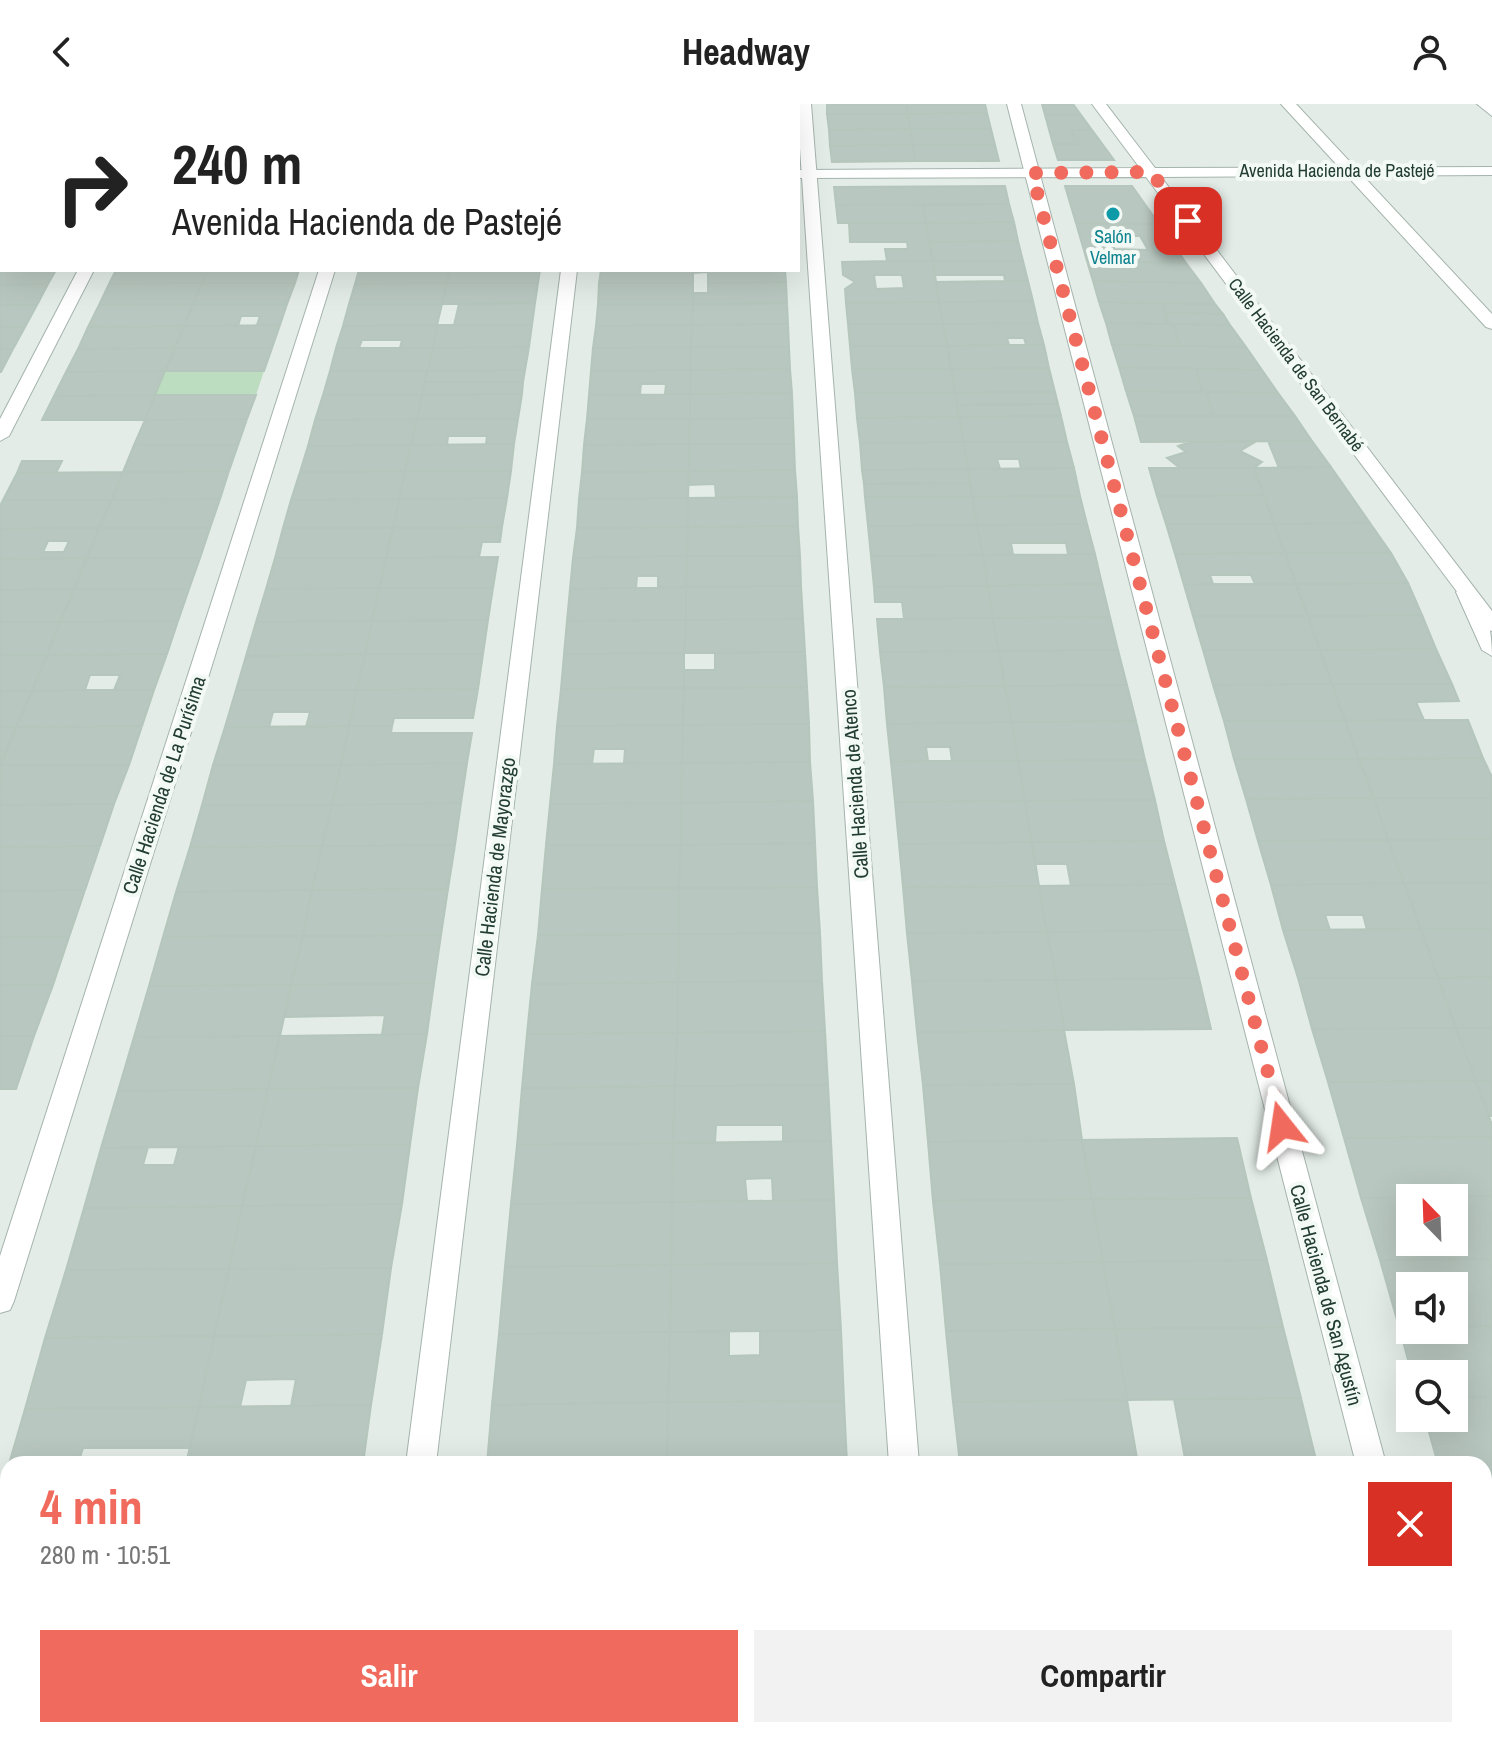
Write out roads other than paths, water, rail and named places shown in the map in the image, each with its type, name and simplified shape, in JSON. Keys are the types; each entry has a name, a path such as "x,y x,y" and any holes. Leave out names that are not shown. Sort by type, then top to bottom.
{"street":[{"name":"Calle Hacienda de Atenco","path":"804,104 804,174 903,1456"},
{"name":"Calle Hacienda de San Agustín","path":"1014,104 1369,1456"},
{"name":"Calle Hacienda de San Bernabé","path":"1099,104 1492,625"},
{"path":"1288,104 1492,324"},
{"path":"1484,104 1492,112"},
{"name":"Avenida Hacienda de Pastejé","path":"804,174 1492,171"},
{"path":"0,436 85,272"},
{"name":"Calle Hacienda de La Purísima","path":"0,1301 326,272"},
{"name":"Calle Hacienda de Mayorazgo","path":"422,1456 569,272"},
{"path":"1465,590 1492,650"}],"place":[{"name":"Salón Velmar","path":"1113,214"}]}
